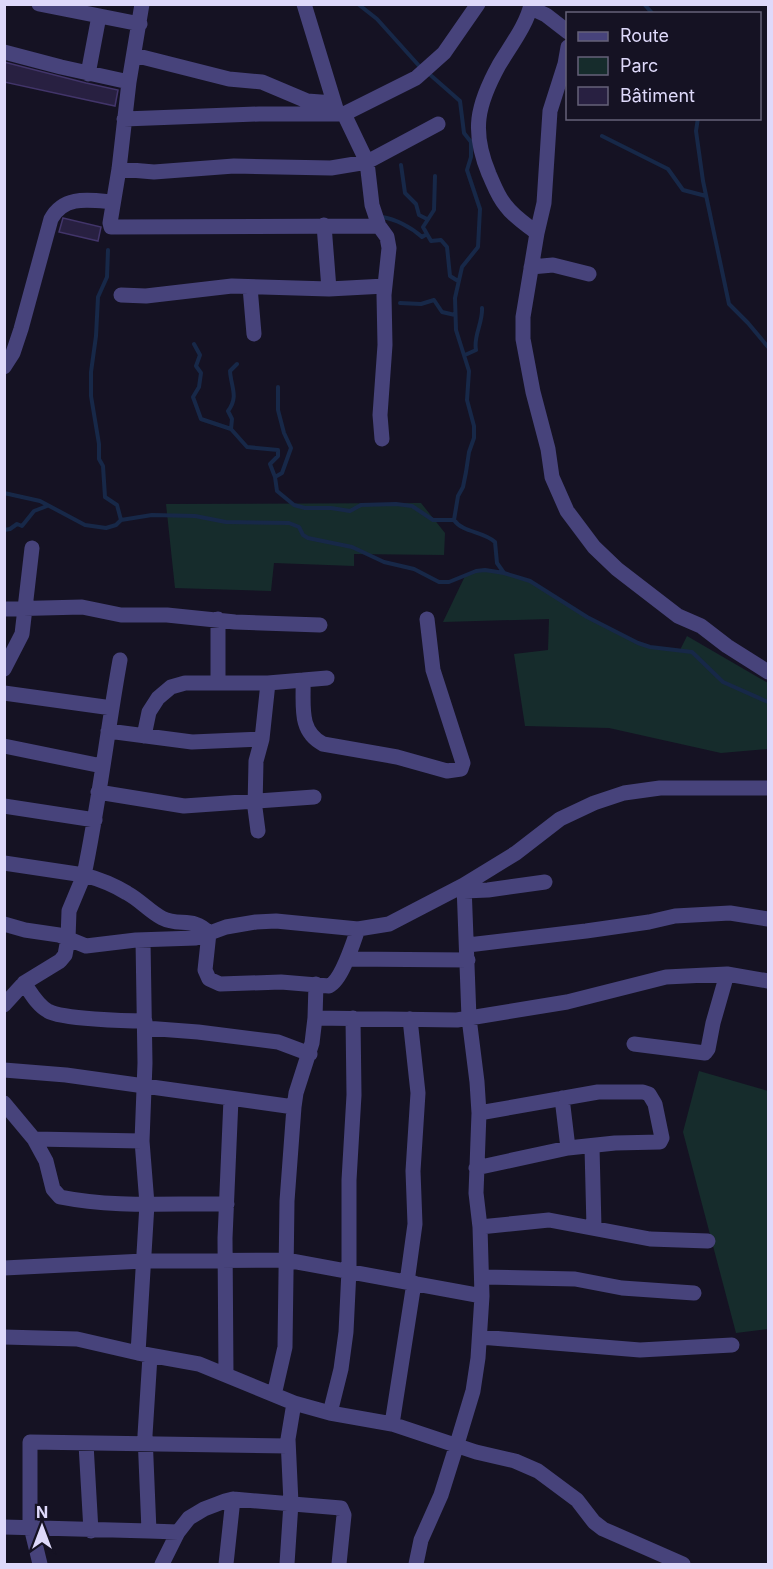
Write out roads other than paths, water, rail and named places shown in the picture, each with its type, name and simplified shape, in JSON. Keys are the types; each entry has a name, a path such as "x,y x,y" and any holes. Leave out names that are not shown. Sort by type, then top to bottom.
{"street":[{"path":"39,4 140,24"},
{"path":"142,4 110,223 114,229 379,226"},
{"path":"304,4 338,111 367,162 372,205 390,248 385,286 385,345 380,415 382,439"},
{"path":"124,119 338,111 416,78 444,53 478,4"},
{"path":"537,233 506,207 497,193 481,155 477,130 479,109 490,82 531,6 566,31"},
{"path":"88,74 99,16"},
{"path":"4,52 129,82"},
{"path":"134,55 207,74 262,82 338,111"},
{"path":"566,56 550,111 544,203 523,317 524,350 540,424 548,449 552,477 567,511 594,547 617,569 678,616 701,626 768,672"},
{"path":"119,169 154,172 234,166 331,168 367,162 438,124"},
{"path":"4,368 13,353 21,329 51,219 57,209 66,202 92,200 113,202"},
{"path":"324,225 329,288"},
{"path":"531,267 553,265 589,274"},
{"path":"121,295 146,296 232,286 329,288 385,286"},
{"path":"250,287 254,334"},
{"path":"4,669 21,634 32,548"},
{"path":"4,609 82,608 121,615 167,615 236,622 320,625"},
{"path":"218,619 218,683"},
{"path":"303,680 304,724 316,741 397,757 447,771 461,769 463,763 433,670 427,619"},
{"path":"4,1005 24,983 60,961 65,954 69,911 84,875 95,820 120,660"},
{"path":"144,736 149,712 158,698 171,687 185,683 268,683 327,678"},
{"path":"258,831 255,814 256,761 262,739 268,683"},
{"path":"4,693 111,708"},
{"path":"108,731 192,742 262,739"},
{"path":"4,746 102,766"},
{"path":"4,924 59,935 86,946 143,940 196,938 226,927 276,921 358,929 389,924 464,888 516,853 560,819 594,803 660,788 768,788"},
{"path":"98,792 184,806 314,797"},
{"path":"4,806 95,820"},
{"path":"4,862 98,879 128,893 162,918 170,921 192,922 200,925 209,933"},
{"path":"464,888 488,890 545,882"},
{"path":"416,1564 421,1540 441,1495 473,1391 480,1337 482,1277 476,1167 479,1113 469,1018 464,888"},
{"path":"347,958 468,952 675,916 730,913 768,919"},
{"path":"209,933 205,970 209,979 220,984 281,982 328,986 333,984 347,958 358,929"},
{"path":"143,940 145,1025 142,1141 147,1204 144,1261 144,1355 148,1531"},
{"path":"315,1018 432,1021 469,1018 567,1002 666,977 727,974 768,981"},
{"path":"634,1044 705,1053 727,974"},
{"path":"24,983 35,999 50,1013 279,1042 310,1054"},
{"path":"274,1395 285,1347 289,1165 294,1107 296,1093 310,1054 315,1018 316,984"},
{"path":"330,1413 343,1358 349,1270 348,1180 354,1095 353,1018"},
{"path":"392,1424 411,1282 415,1224 412,1171 418,1093 410,1019"},
{"path":"4,1070 66,1075 294,1107"},
{"path":"476,1167 568,1148 615,1143 660,1142 662,1138 655,1104 649,1094 598,1092 479,1113"},
{"path":"562,1098 568,1148"},
{"path":"226,1375 225,1259 231,1099"},
{"path":"4,1103 34,1139 46,1161 53,1189 60,1197 123,1205 227,1204"},
{"path":"34,1139 142,1141"},
{"path":"592,1147 594,1228"},
{"path":"480,1227 549,1220 650,1239 708,1241"},
{"path":"4,1268 144,1261 286,1260 482,1296"},
{"path":"482,1277 575,1279 622,1287 694,1293"},
{"path":"4,1337 77,1339 144,1355 199,1364 294,1403 330,1413 392,1424 458,1444 476,1452 515,1461 538,1471 577,1500 594,1522 603,1529 682,1564"},
{"path":"480,1337 640,1350 732,1345"},
{"path":"287,1564 291,1503 288,1431 294,1403"},
{"path":"40,1564 30,1529 30,1442 288,1446"},
{"path":"86,1444 91,1531"},
{"path":"226,1564 233,1499"},
{"path":"162,1564 178,1532 194,1514 233,1499 342,1509 343,1524 339,1564"},
{"path":"4,1527 178,1532"}],"waterway":[{"path":"358,4 377,19 421,68"},
{"path":"644,4 651,12"},
{"path":"427,72 460,101 464,133 471,142 471,157 467,170 480,209 478,247 462,267 455,298 456,330 469,371 467,400 474,426 474,438 469,452 463,487 458,496 454,520 463,527 495,542 497,563 504,573"},
{"path":"698,120 696,131 703,181 729,304 768,347"},
{"path":"602,136 668,169 683,190 706,196"},
{"path":"401,165 405,193 416,204 419,215 427,219"},
{"path":"435,176 434,210 423,227 431,241 441,240 447,247 450,276 458,281"},
{"path":"382,217 403,224 422,237 427,234"},
{"path":"108,250 107,277 98,297 91,396 99,444 99,459 103,466 105,497 117,505 121,520"},
{"path":"400,303 421,304 434,300 442,312 455,315"},
{"path":"465,355 476,350 482,308"},
{"path":"194,344 200,355 196,366 201,373 199,387 193,397 201,419 231,429 247,447 278,450 278,456 270,464 277,491 294,505 305,508 350,511 361,505 396,504 412,506 433,520 454,520"},
{"path":"231,429 232,419 228,411 234,396 230,371 237,364"},
{"path":"275,477 282,473 291,448 278,410 278,387"},
{"path":"4,493 40,501 85,525 106,528 116,525 121,520 152,515 195,516 226,522 289,523 299,527 303,535 308,538 352,547 384,562 414,569 439,582 449,582 476,571 504,573 530,581 587,617 638,643 650,647 692,652 723,682 768,702"},
{"path":"4,530 17,524 22,526 34,511 47,506"}]}
